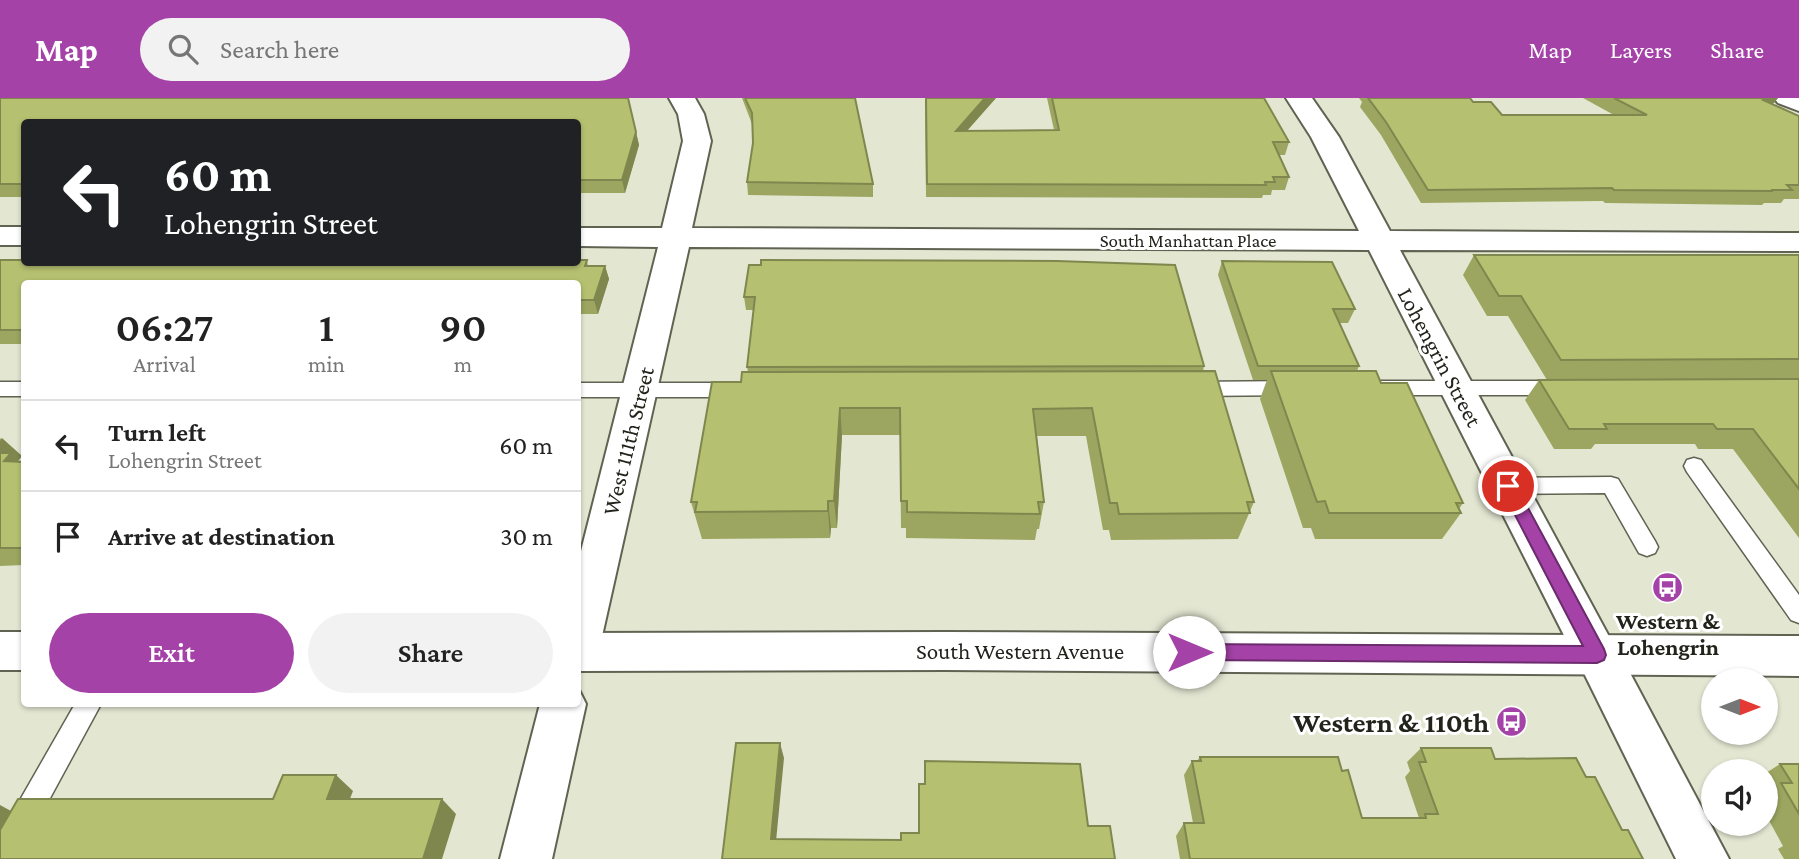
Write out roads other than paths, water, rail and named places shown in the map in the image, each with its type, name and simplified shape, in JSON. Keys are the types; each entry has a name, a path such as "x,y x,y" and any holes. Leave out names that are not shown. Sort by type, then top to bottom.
{"street":[{"name":"West 111th Street","path":"581,633 641,390 697,141 691,114 682,98"},
{"name":"Lohengrin Street","path":"1299,98 1325,137 1703,859"},
{"path":"1787,98 1799,103"},
{"path":"0,236 21,236"},
{"name":"South Manhattan Place","path":"581,237 1799,242"},
{"name":"South Western Avenue","path":"581,652 945,650 1799,656"},
{"path":"0,651 21,651"},
{"path":"526,859 562,707"}],"lane":[{"path":"0,388 21,389"},
{"path":"1166,389 1318,388"},
{"path":"1360,388 1580,388"},
{"path":"581,390 765,390"},
{"path":"1694,466 1799,613"},
{"path":"1508,486 1611,485 1647,547"},
{"path":"2,859 86,707"}],"place":[{"name":"Western & Lohengrin","path":"1668,587"},
{"name":"Western & 110th","path":"1512,722"}]}
